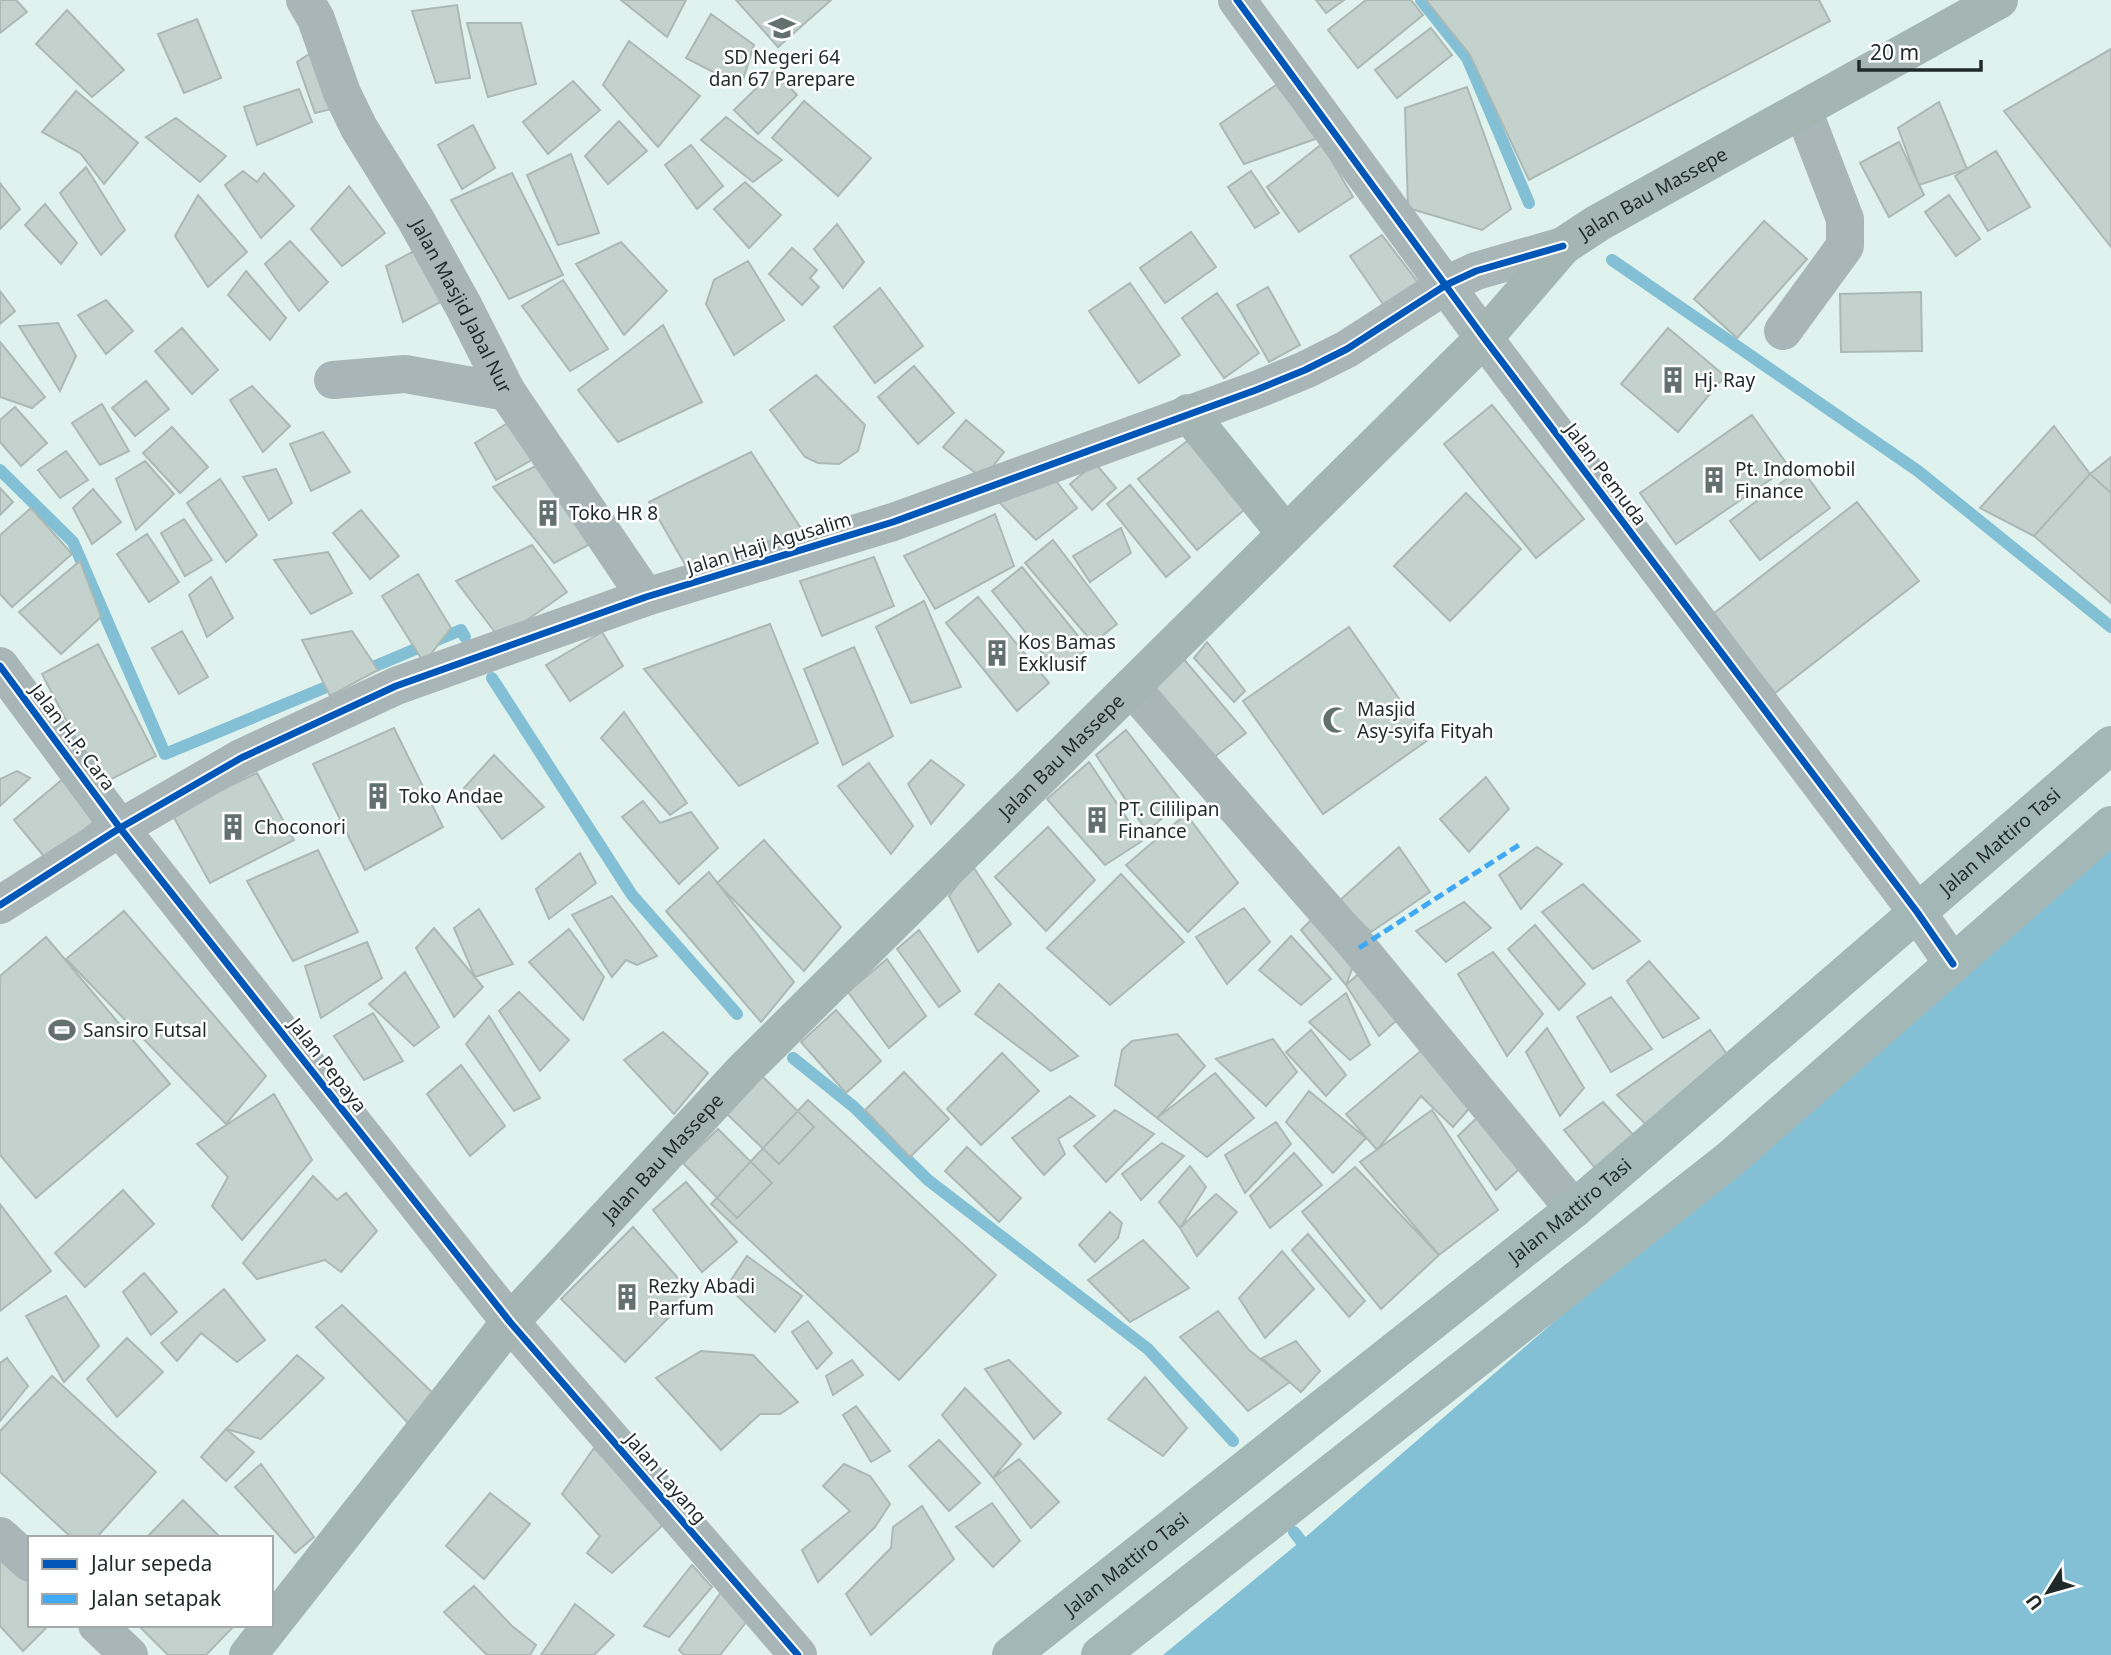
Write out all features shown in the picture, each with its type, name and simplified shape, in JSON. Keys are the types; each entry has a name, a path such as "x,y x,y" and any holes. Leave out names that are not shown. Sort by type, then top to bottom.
{"highway":[{"name":"Jalan Bau Massepe","path":"273,1623 510,1322 745,1069 1484,338 1563,246 1598,223 1998,0"},
{"path":"1188,413 1286,534"},
{"name":"Jalan Bau Massepe","path":"248,1655 270,1627"}],"main road":[{"name":"Jalan Mattiro Tasi","path":"1011,1655 1574,1209 2111,745"},
{"path":"1100,1655 1729,1160 2111,825"}],"street":[{"name":"Jalan Masjid Jabal Nur","path":"304,0 316,19 342,93 359,128 416,220 507,392 646,597"},
{"name":"Jalan Pemuda","path":"1237,0 1484,338 1917,912 1953,964"},
{"path":"1783,331 1845,246 1845,219 1803,110"},
{"name":"Jalan Haji Agusalim","path":"0,905 120,828 241,758 396,686 646,597 893,522 1305,370 1347,349 1446,285 1476,271 1563,246"},
{"path":"333,380 405,374 507,392"},
{"name":"Jalan H.P. Cara","path":"0,666 120,828"},
{"path":"1131,687 1359,948 1574,1209"},
{"name":"Jalan Pepaya","path":"120,828 510,1322"},
{"name":"Jalan Layang","path":"510,1322 798,1655"},
{"path":"0,1536 28,1561"},
{"path":"99,1627 129,1655"}],"water":[{"path":"2111,845 2111,1655 1163,1655 1301,1541 1705,1191"}],"building":[{"path":"0,0 16,0 27,12 0,33"},
{"path":"621,0 686,0 667,37"},
{"name":"SD Negeri 64 dan 67 Parepare","path":"736,0 831,0 778,47"},
{"path":"1316,0 1344,0 1326,13"},
{"path":"1366,0 1411,0 1423,15 1358,68 1328,30"},
{"path":"1426,0 1819,0 1830,21 1529,180 1470,55"},
{"path":"457,5 470,78 436,83 412,11"},
{"path":"67,10 124,70 92,97 36,44"},
{"path":"711,14 754,45 741,86 686,58"},
{"path":"197,19 221,78 184,93 158,34"},
{"path":"467,23 521,23 536,84 488,97"},
{"path":"1431,28 1452,55 1397,98 1375,70"},
{"path":"629,41 700,96 658,147 603,85"},
{"path":"317,49 339,107 315,113 297,62"},
{"path":"2111,49 2111,247 2004,111"},
{"path":"774,71 797,95 758,134 734,110"},
{"path":"573,81 600,110 548,154 523,122"},
{"path":"1276,85 1321,137 1244,164 1220,124"},
{"path":"1467,87 1511,209 1482,230 1408,208 1405,108"},
{"path":"299,89 312,122 257,145 244,107"},
{"path":"76,91 138,143 104,184 80,153 42,132"},
{"path":"804,101 871,158 838,196 772,138"},
{"path":"1939,102 1967,169 1919,185 1898,128"},
{"path":"726,117 782,160 753,182 701,140"},
{"path":"176,118 226,156 200,182 146,137"},
{"path":"619,121 647,151 608,184 585,156"},
{"path":"473,125 495,168 462,189 438,145"},
{"path":"1899,142 1924,195 1889,217 1860,163"},
{"path":"1322,144 1353,197 1299,232 1267,187"},
{"path":"691,145 723,186 697,209 665,165"},
{"path":"1996,151 2030,207 1988,231 1955,176"},
{"path":"571,154 599,233 558,245 527,175"},
{"path":"86,167 125,230 101,255 60,193"},
{"path":"243,171 257,182 264,173 294,206 261,238 225,185"},
{"path":"1251,171 1279,213 1255,228 1228,187"},
{"path":"512,173 563,275 509,299 451,200"},
{"path":"745,182 781,215 749,248 714,209"},
{"path":"0,183 20,209 0,229"},
{"path":"349,186 385,233 342,266 311,229"},
{"path":"198,195 247,252 208,287 175,236"},
{"path":"1949,195 1980,239 1956,256 1925,212"},
{"path":"45,204 77,243 61,264 25,225"},
{"path":"1764,221 1807,259 1737,338 1694,299"},
{"path":"837,224 864,262 843,288 814,249"},
{"path":"1191,232 1216,267 1165,303 1140,268"},
{"path":"1382,235 1420,285 1385,307 1350,256"},
{"path":"290,241 328,282 299,311 265,264"},
{"path":"621,242 667,291 624,335 576,264"},
{"path":"792,248 817,270 810,278 819,287 802,305 769,274"},
{"path":"416,250 446,299 403,322 386,266"},
{"path":"748,261 784,320 734,355 706,304 714,280"},
{"path":"246,271 286,318 270,340 228,295"},
{"path":"563,280 608,349 570,371 522,306"},
{"path":"1130,283 1180,355 1139,383 1089,311"},
{"path":"1268,287 1300,345 1269,362 1237,305"},
{"path":"880,288 923,346 875,383 834,327"},
{"path":"0,291 15,311 0,324"},
{"path":"1921,292 1922,351 1841,352 1840,294"},
{"path":"1217,293 1259,353 1224,378 1182,318"},
{"path":"106,300 133,331 106,354 78,315"},
{"path":"58,323 76,356 60,391 19,326"},
{"path":"663,325 702,402 618,442 578,390"},
{"path":"182,328 218,370 192,394 155,351"},
{"name":"Hj. Ray","path":"1668,328 1725,376 1678,432 1621,384"},
{"path":"0,342 45,397 32,408 0,397"},
{"path":"914,366 954,413 918,444 878,397"},
{"path":"816,375 865,425 858,451 839,464 818,463 805,457 770,410"},
{"path":"146,381 169,409 135,436 112,408"},
{"path":"252,386 290,426 263,452 230,400"},
{"path":"102,404 129,451 100,465 72,423"},
{"path":"1492,405 1584,519 1536,558 1444,444"},
{"path":"15,407 47,443 21,466 0,442 0,420"},
{"name":"Pt. Indomobil Finance","path":"1752,415 1789,467 1676,544 1640,493"},
{"path":"516,418 539,456 496,480 475,443"},
{"path":"966,420 1004,452 983,479 943,447"},
{"path":"2054,426 2090,474 2034,536 1980,508"},
{"path":"172,427 208,467 180,493 143,453"},
{"path":"323,432 350,472 311,491 290,444"},
{"path":"1194,436 1251,504 1197,550 1138,479"},
{"path":"66,451 88,480 60,498 38,470"},
{"path":"751,452 804,533 686,566 649,502"},
{"path":"2111,457 2111,493 2090,474"},
{"name":"Toko HR 8","path":"548,460 600,539 554,563 493,487"},
{"path":"145,461 174,494 136,530 116,479"},
{"path":"1095,463 1116,488 1092,510 1070,484"},
{"path":"1801,468 1830,508 1760,560 1730,521"},
{"path":"276,469 292,503 269,520 243,477"},
{"path":"2090,474 2111,493 2111,603 2034,536"},
{"path":"220,479 257,535 226,562 187,503"},
{"path":"1056,481 1077,508 1036,540 998,501"},
{"path":"1130,485 1190,557 1166,577 1107,504"},
{"path":"0,488 13,502 0,515"},
{"path":"93,489 121,522 92,544 73,508"},
{"path":"1466,493 1521,549 1450,621 1394,566"},
{"path":"1857,502 1919,581 1775,693 1713,614"},
{"path":"31,508 72,554 12,607 0,594 0,535"},
{"path":"361,510 399,556 370,579 333,533"},
{"path":"995,514 1014,566 935,609 904,556"},
{"path":"184,519 212,560 185,576 161,533"},
{"path":"1121,528 1131,553 1090,582 1073,556"},
{"path":"147,534 179,582 149,602 117,554"},
{"path":"1053,540 1117,624 1093,643 1025,563"},
{"path":"532,545 567,592 500,639 456,581"},
{"path":"328,552 352,593 311,614 274,560"},
{"path":"874,557 894,606 822,636 800,581"},
{"path":"80,561 101,617 61,654 19,612"},
{"path":"1022,567 1088,648 1058,672 992,591"},
{"path":"418,574 451,628 424,663 382,596"},
{"path":"211,577 233,618 207,637 189,595"},
{"name":"Kos Bamas Exklusif","path":"978,597 1049,683 1017,711 946,623"},
{"path":"924,601 961,687 911,703 876,627"},
{"path":"770,624 818,743 739,786 644,669"},
{"name":"Masjid Asy-syifa Fityah","path":"1349,627 1428,740 1323,814 1243,701"},
{"path":"182,631 208,677 179,694 152,648"},
{"path":"352,631 378,670 330,696 302,640"},
{"path":"602,632 623,666 570,701 546,665"},
{"path":"1207,642 1245,691 1234,702 1194,658"},
{"path":"98,644 156,756 100,785 42,674"},
{"path":"854,647 893,736 843,765 804,669"},
{"path":"1182,657 1246,733 1213,758 1151,689"},
{"path":"624,712 687,803 670,815 601,738"},
{"name":"Toko Andae","path":"394,728 443,827 365,870 313,764"},
{"path":"1126,730 1181,801 1147,832 1096,755"},
{"path":"494,755 544,807 502,839 464,788"},
{"path":"931,760 964,785 931,824 908,784"},
{"name":"PT. Cililipan Finance","path":"1089,762 1142,841 1105,865 1047,799"},
{"path":"869,763 913,826 891,854 838,786"},
{"path":"17,771 30,778 0,806 0,779"},
{"path":"70,773 95,805 92,823 47,860 14,820"},
{"name":"Choconori","path":"257,773 294,840 210,883 172,814"},
{"path":"1486,777 1509,809 1469,852 1440,819"},
{"path":"643,801 660,823 691,812 718,848 679,884 622,817"},
{"path":"1186,814 1238,883 1188,932 1126,865"},
{"path":"1048,827 1095,880 1046,931 995,877"},
{"path":"764,840 841,927 804,971 717,883"},
{"path":"1399,847 1430,892 1371,932 1339,901"},
{"path":"1537,847 1562,864 1521,909 1499,875"},
{"path":"318,850 358,932 293,961 247,881"},
{"path":"580,853 596,883 549,919 536,889"},
{"path":"972,865 1011,924 978,952 949,896"},
{"path":"709,872 794,982 761,1022 666,911"},
{"path":"1121,874 1184,942 1110,1005 1047,948"},
{"path":"1583,884 1640,941 1593,969 1542,912"},
{"path":"612,896 657,956 637,965 626,960 612,977 572,915"},
{"path":"1464,902 1491,928 1446,962 1416,931"},
{"path":"1244,908 1270,942 1227,984 1196,937"},
{"path":"479,909 513,964 475,977 454,928"},
{"path":"124,911 266,1076 226,1124 66,959"},
{"path":"1315,916 1357,956 1346,985 1301,930"},
{"path":"1535,925 1585,984 1559,1010 1508,949"},
{"path":"434,928 483,987 454,1017 416,948"},
{"path":"569,929 604,977 583,1020 529,962"},
{"path":"919,930 960,991 939,1007 897,949"},
{"path":"1291,936 1331,979 1301,1005 1259,970"},
{"name":"Sansiro Futsal","path":"46,937 170,1084 36,1198 0,1155 0,976"},
{"path":"367,942 382,978 321,1018 305,966"},
{"path":"1493,952 1543,1014 1507,1056 1458,974"},
{"path":"887,959 926,1016 889,1048 848,992"},
{"path":"1649,961 1699,1018 1663,1038 1627,981"},
{"path":"1363,970 1404,1014 1379,1036 1346,985"},
{"path":"405,972 439,1027 414,1046 369,1004"},
{"path":"999,984 1078,1056 1051,1071 975,1014"},
{"path":"519,992 569,1040 540,1071 499,1011"},
{"path":"1346,993 1370,1045 1350,1060 1309,1022"},
{"path":"1611,997 1652,1049 1611,1072 1577,1017"},
{"path":"836,1010 881,1061 846,1093 801,1042"},
{"path":"373,1013 403,1061 364,1080 334,1036"},
{"path":"489,1016 540,1098 514,1111 466,1044"},
{"path":"1547,1028 1584,1088 1560,1116 1526,1052"},
{"path":"1311,1030 1346,1075 1326,1096 1286,1052"},
{"path":"1710,1030 1733,1063 1653,1132 1617,1095"},
{"path":"663,1032 708,1073 674,1114 624,1060"},
{"path":"1177,1034 1205,1066 1157,1118 1115,1085 1122,1050 1132,1041"},
{"path":"1273,1039 1297,1072 1266,1106 1216,1059"},
{"path":"1423,1049 1474,1103 1453,1127 1421,1096 1377,1150 1346,1114"},
{"path":"1002,1053 1039,1091 981,1145 947,1109"},
{"path":"461,1065 505,1126 470,1156 427,1094"},
{"path":"904,1072 949,1119 910,1157 865,1110"},
{"path":"1215,1073 1254,1118 1207,1157 1157,1118"},
{"path":"762,1076 814,1127 779,1164 726,1113"},
{"path":"1309,1091 1366,1138 1333,1173 1286,1122"},
{"path":"274,1094 312,1160 242,1240 212,1206 228,1177 197,1144"},
{"path":"1070,1096 1095,1116 1058,1139 1065,1154 1044,1175 1012,1138"},
{"path":"808,1100 996,1275 899,1380 711,1204"},
{"path":"1603,1102 1638,1140 1600,1174 1564,1130"},
{"path":"1115,1110 1154,1134 1106,1182 1074,1146"},
{"path":"1432,1110 1498,1210 1439,1255 1360,1162"},
{"path":"1483,1112 1525,1164 1496,1190 1458,1136"},
{"path":"1276,1122 1291,1144 1245,1193 1225,1155"},
{"path":"718,1129 772,1183 737,1218 683,1163"},
{"path":"1162,1143 1184,1156 1141,1200 1122,1174"},
{"path":"967,1147 1021,1198 999,1222 945,1171"},
{"path":"1294,1153 1322,1185 1270,1228 1250,1196"},
{"path":"1190,1166 1206,1187 1180,1228 1159,1202"},
{"path":"1355,1167 1439,1255 1381,1309 1302,1212"},
{"path":"313,1176 337,1200 346,1193 377,1231 341,1272 325,1260 257,1279 243,1263"},
{"path":"686,1182 737,1242 702,1272 653,1210"},
{"path":"123,1190 154,1224 85,1287 55,1253"},
{"path":"1216,1194 1237,1212 1197,1256 1180,1228"},
{"path":"0,1204 51,1271 0,1311"},
{"path":"1110,1212 1122,1223 1118,1238 1095,1262 1079,1245"},
{"name":"Rezky Abadi Parfum","path":"633,1227 692,1294 625,1362 561,1299"},
{"path":"1308,1234 1365,1301 1349,1317 1292,1250"},
{"path":"1143,1240 1189,1288 1130,1322 1088,1280"},
{"path":"1282,1251 1314,1289 1265,1338 1239,1298"},
{"path":"747,1256 802,1296 775,1332 727,1286"},
{"path":"144,1273 177,1312 151,1335 123,1292"},
{"path":"224,1289 265,1340 237,1362 201,1333 177,1361 161,1343"},
{"path":"66,1296 99,1346 64,1382 26,1316"},
{"path":"342,1305 435,1395 410,1425 316,1327"},
{"path":"1218,1311 1249,1350 1290,1382 1248,1411 1180,1337"},
{"path":"808,1321 832,1353 817,1369 792,1332"},
{"path":"127,1338 163,1372 117,1417 87,1379"},
{"path":"1296,1341 1320,1371 1301,1392 1262,1358"},
{"path":"701,1351 753,1355 798,1402 780,1414 760,1414 721,1450 656,1378"},
{"path":"297,1355 324,1378 261,1439 226,1429"},
{"path":"7,1358 28,1386 0,1421 0,1363"},
{"path":"852,1360 863,1375 833,1395 826,1376"},
{"path":"1009,1360 1061,1413 1034,1439 985,1369"},
{"path":"52,1376 156,1472 98,1536 70,1536 0,1472 0,1431"},
{"path":"1145,1377 1187,1428 1163,1456 1108,1419"},
{"path":"965,1388 1021,1444 993,1478 942,1415"},
{"path":"856,1406 890,1451 871,1462 843,1415"},
{"path":"226,1429 254,1452 226,1481 201,1457"},
{"path":"939,1440 980,1483 949,1511 909,1466"},
{"path":"594,1448 665,1523 612,1573 587,1553 600,1536 562,1494"},
{"path":"1019,1459 1059,1502 1031,1528 993,1478"},
{"path":"261,1464 314,1537 295,1553 235,1487"},
{"path":"844,1464 870,1476 890,1504 875,1527 818,1582 802,1550 850,1511 823,1486"},
{"path":"490,1493 530,1524 484,1579 446,1546"},
{"path":"183,1500 219,1536 148,1536"},
{"path":"992,1503 1020,1541 993,1567 956,1527"},
{"path":"922,1506 954,1559 871,1635 846,1594 891,1548 893,1527"},
{"path":"0,1557 28,1578 28,1627 47,1627 23,1651 0,1626"},
{"path":"692,1565 712,1587 669,1637 644,1626"},
{"path":"474,1586 512,1626 536,1645 530,1655 487,1655 444,1612"},
{"path":"722,1591 751,1616 720,1655 684,1655 679,1650"},
{"path":"575,1604 614,1635 594,1655 541,1655"},
{"path":"140,1627 233,1627 206,1655 168,1655"}],"waterway":[{"path":"1421,0 1467,58 1529,203"},
{"path":"1612,260 1918,471 2111,627"},
{"path":"0,470 73,542 165,754 341,681"},
{"path":"361,672 461,630 465,637"},
{"path":"492,678 632,895 737,1014"},
{"path":"793,1058 854,1107 928,1180 1148,1349 1233,1441"},
{"path":"1294,1532 1301,1541"}],"marked path":[{"path":"1359,948 1522,843"}],"cycle path":[{"path":"1237,0 1484,338 1917,912 1953,964"},
{"path":"0,905 120,828 241,758 396,686 646,597 893,522 1256,390 1347,349 1446,285 1476,271 1563,246"},
{"path":"0,666 120,828 510,1322 798,1655"}],"place":[{"name":"SD Negeri 64 dan 67 Parepare","path":"782,28"},
{"name":"Hj. Ray","path":"1673,380"},
{"name":"Pt. Indomobil Finance","path":"1714,480"},
{"name":"Toko HR 8","path":"548,513"},
{"name":"Kos Bamas Exklusif","path":"997,653"},
{"name":"Masjid Asy-syifa Fityah","path":"1336,720"},
{"name":"Toko Andae","path":"378,796"},
{"name":"PT. Cililipan Finance","path":"1097,820"},
{"name":"Choconori","path":"233,827"},
{"name":"Sansiro Futsal","path":"62,1030"},
{"name":"Rezky Abadi Parfum","path":"627,1297"}]}
